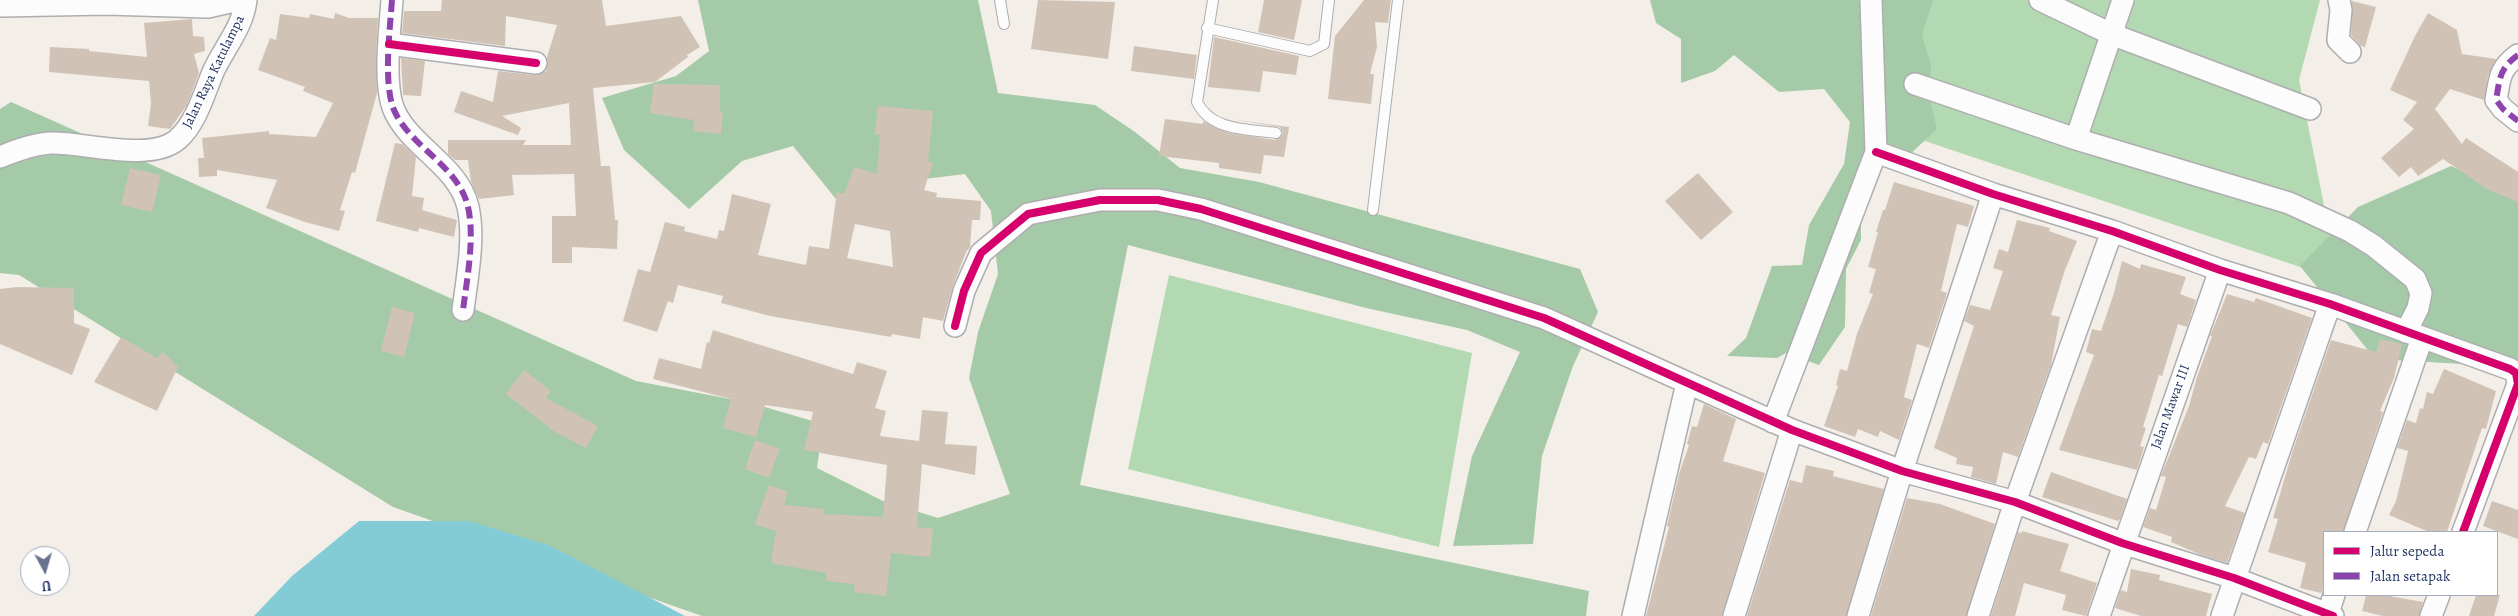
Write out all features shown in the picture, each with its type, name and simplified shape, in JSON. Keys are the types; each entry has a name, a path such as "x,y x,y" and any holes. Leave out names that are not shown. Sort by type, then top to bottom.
{"street":[{"path":"0,6 106,4 208,7 239,0"},
{"name":"Jalan Raya Katulampa","path":"0,156 21,148 51,143 118,150 158,147 174,142 182,135 194,117 218,63 240,23 246,0"},
{"path":"392,0 389,44 390,97 395,112 456,181 468,206 469,260 464,310"},
{"path":"1734,616 1783,426 1876,152 1871,0"},
{"path":"2040,0 2111,34 2310,109"},
{"path":"2076,139 2123,0"},
{"path":"2338,0 2341,10 2338,40 2350,52"},
{"path":"389,44 536,63"},
{"path":"2518,55 2506,64 2501,72 2496,100 2503,109 2518,121"},
{"path":"1915,84 2076,139 2289,203 2350,231 2374,246 2415,280 2421,293 2414,335 2355,531"},
{"path":"1876,152 1993,194 2112,231 2220,270 2330,304 2510,369 2516,373 2518,384 2463,531"},
{"path":"1858,616 1902,471 1993,194"},
{"path":"955,326 964,292 981,253 1028,214 1100,200 1158,200 1201,209 1544,318 1783,426 1902,471 2015,502 2122,543 2330,610"},
{"path":"1978,616 2015,502 2112,231"},
{"name":"Jalan Mawar III","path":"2098,616 2122,543 2220,270"},
{"path":"2222,616 2330,304"},
{"path":"1633,616 1687,383"},
{"path":"2431,616 2439,596"}],"lane":[{"path":"1000,0 1004,24"},
{"path":"1214,0 1207,28 1197,102 1202,112 1209,119 1223,125 1276,133"},
{"path":"1207,28 1310,51 1324,44 1329,0"},
{"path":"1373,210 1398,0"}],"green space":[{"path":"698,0 978,0 998,93 1095,105 1135,132 1180,168 1259,182 1580,269 1598,312 1573,366 1542,456 1533,544 1453,546 1472,456 1520,352 1467,330 1366,308 1128,245 1080,485 1589,591 1586,616 702,616 393,507 19,275 0,273 0,109 11,102 636,381 751,403 823,424 817,468 883,501 938,518 1010,494 969,378 978,332 998,274 991,211 965,174 892,183 836,199 793,146 742,161 689,209 624,150 602,98 676,76 709,51"},
{"path":"1650,0 1933,0 1922,35 1931,65 1929,96 1937,129 1906,158 1879,151 1861,196 1861,240 1846,269 1845,327 1819,365 1786,353 1777,358 1727,356 1746,338 1772,266 1802,265 1809,225 1844,164 1850,122 1824,89 1779,92 1734,55 1715,71 1681,83 1681,39 1656,23"},
{"path":"1902,0 2320,0 2299,80 2339,280 1919,139"},
{"path":"2451,166 2518,194 2518,379 2463,364 2375,359 2300,266 2358,207"},
{"path":"1169,275 1472,353 1439,547 1128,469"}],"water":[{"path":"359,521 469,521 551,546 685,616 254,616 292,576"}],"building":[{"path":"442,0 602,0 606,26 681,16 700,47 687,55 688,57 655,82 593,88 601,166 610,166 615,220 618,220 617,249 572,247 572,263 552,263 552,216 576,216 574,174 512,175 514,195 479,199 471,182 468,160 455,160 448,154 448,140 526,140 523,145 571,145 569,103 502,116 521,128 518,135 454,112 461,91 493,102 498,71 534,75 546,71 547,57 557,25 506,16 505,46 402,33 404,11 441,11"},
{"path":"1038,0 1115,2 1108,59 1031,49"},
{"path":"1264,0 1302,0 1294,40 1258,32"},
{"path":"1364,0 1391,0 1388,23 1375,22 1377,47 1370,74 1374,74 1371,104 1328,99 1335,36"},
{"path":"2352,1 2376,7 2365,47 2361,46 2351,35"},
{"path":"335,13 349,18 378,18 377,93 355,173 352,172 340,210 345,211 339,231 305,222 266,208 277,180 217,170 217,176 199,177 198,158 204,158 202,138 269,131 269,134 316,137 333,103 303,91 305,87 258,70 270,38 276,40 280,14 309,18 310,14 334,19"},
{"path":"2428,13 2457,30 2462,54 2496,59 2488,76 2484,100 2450,89 2435,109 2462,144 2466,138 2518,172 2518,202 2487,189 2443,159 2418,176 2411,167 2399,177 2381,158 2414,129 2403,120 2417,102 2390,90"},
{"path":"192,19 193,36 204,37 205,51 194,54 199,73 187,105 170,129 148,126 151,103 149,81 49,72 50,47 89,49 89,51 147,57 144,23"},
{"path":"1214,37 1299,56 1296,75 1263,71 1260,92 1208,87"},
{"path":"1134,46 1197,55 1194,79 1131,71"},
{"path":"401,58 425,61 421,96 403,95"},
{"path":"654,84 720,85 720,111 723,112 721,134 693,131 694,120 650,113"},
{"path":"878,106 933,111 928,161 933,163 924,190 937,193 936,197 981,201 980,220 972,220 970,247 966,252 953,286 943,321 923,317 920,339 892,334 891,337 770,316 721,303 723,296 678,285 673,303 668,301 657,332 623,321 638,269 650,272 665,222 685,227 684,231 717,239 719,230 724,231 732,194 771,204 758,255 806,265 809,246 829,249 837,192 844,194 854,167 877,174 880,135 875,135","holes":["855,224 890,231 893,267 847,258"]},
{"path":"1165,119 1203,124 1203,121 1229,133 1275,140 1283,134 1280,127 1230,119 1289,127 1284,157 1264,155 1261,174 1219,168 1219,163 1159,156"},
{"path":"395,143 402,144 416,157 412,196 424,198 422,210 457,220 454,237 419,228 418,232 376,221"},
{"path":"130,168 161,175 152,212 121,205"},
{"path":"1698,173 1733,212 1701,240 1665,201"},
{"path":"1894,182 1974,206 1968,227 1957,224 1941,291 1947,293 1929,348 1917,344 1904,397 1912,400 1899,440 1880,431 1878,437 1858,429 1855,437 1824,426 1838,386 1836,385 1840,369 1847,371 1857,334 1873,294 1869,293 1876,269 1868,267 1878,232 1876,232"},
{"path":"2017,220 2050,228 2049,231 2077,241 2065,270 2051,315 2060,317 2051,365 2018,457 2003,452 1996,484 1971,477 1973,467 1956,464 1957,458 1934,448 1974,326 1964,321 1970,305 1990,310 2003,271 1993,268 1999,249 2008,252"},
{"path":"2122,261 2140,269 2141,264 2186,277 2180,294 2196,300 2187,327 2178,324 2162,376 2159,375 2143,427 2146,428 2140,446 2144,447 2137,470 2059,450 2094,355 2086,352 2092,329 2101,331 2114,293"},
{"path":"17,287 74,288 74,323 90,329 72,375 0,344 0,289"},
{"path":"2227,294 2254,302 2256,298 2312,318 2268,444 2263,442 2256,459 2249,457 2225,506 2245,513 2227,563 2201,555 2171,542 2172,537 2143,527 2150,508 2156,510 2166,477 2161,476 2189,406 2212,336 2210,336"},
{"path":"392,307 415,313 404,357 381,351"},
{"path":"713,330 853,374 857,362 887,371 875,408 886,411 880,436 919,441 922,410 948,412 945,444 977,446 975,475 922,464 917,527 933,529 930,557 891,553 886,596 854,592 855,584 826,581 827,573 771,563 776,531 755,524 769,485 788,492 784,505 824,509 823,514 883,517 887,465 804,450 813,412 765,405 756,437 723,428 731,399 653,379 659,358 701,369 707,342 709,343"},
{"path":"121,337 157,358 163,352 178,367 157,411 94,382"},
{"path":"2380,339 2402,344 2394,378 2380,411 2383,412 2343,531 2323,531 2323,590 2321,593 2300,588 2306,563 2268,552 2278,519 2273,518 2292,453 2331,340 2376,352"},
{"path":"2444,369 2496,391 2486,429 2482,428 2447,531 2427,531 2389,515 2396,501 2408,451 2397,448 2407,420 2416,423 2420,408 2423,409 2427,392 2433,394"},
{"path":"524,370 551,391 546,398 598,426 586,448 555,432 506,394"},
{"path":"1704,404 1736,419 1723,461 1765,473 1722,616 1646,616 1669,527 1667,526 1679,474 1689,445 1687,444 1692,426 1697,427"},
{"path":"755,440 780,449 769,478 745,469"},
{"path":"1806,465 1834,471 1833,476 1884,489 1846,616 1747,616 1790,480 1802,483"},
{"path":"2051,472 2127,499 2120,519 2118,521 2042,497"},
{"path":"1907,498 1940,504 1995,524 1966,616 1871,616"},
{"path":"2492,501 2518,510 2518,539 2483,526"},
{"path":"2022,531 2069,544 2060,571 2097,583 2086,616 2062,610 2066,595 2024,583 2015,616 1991,616 2018,532 2022,533"},
{"path":"2131,569 2160,575 2159,580 2212,594 2206,616 2141,616 2115,608 2121,590 2127,592"},
{"path":"2500,595 2494,616 2469,616 2476,596"},
{"path":"2366,596 2390,596 2423,602 2419,616 2383,616 2362,611"}],"marked path":[{"path":"392,0 388,71 394,110 401,123 411,135 455,180 463,193 468,207 471,245 463,310"},
{"path":"2518,55 2507,65 2501,74 2496,100 2503,109 2518,121"}],"cycle path":[{"path":"389,44 536,63"},
{"path":"1876,152 1993,194 2112,231 2220,270 2330,304 2510,369 2516,373 2518,384 2463,531"},
{"path":"955,326 964,291 981,253 1028,214 1100,200 1158,200 1201,209 1544,318 1792,430 1902,471 2015,502 2122,543 2234,578 2333,616"}]}
